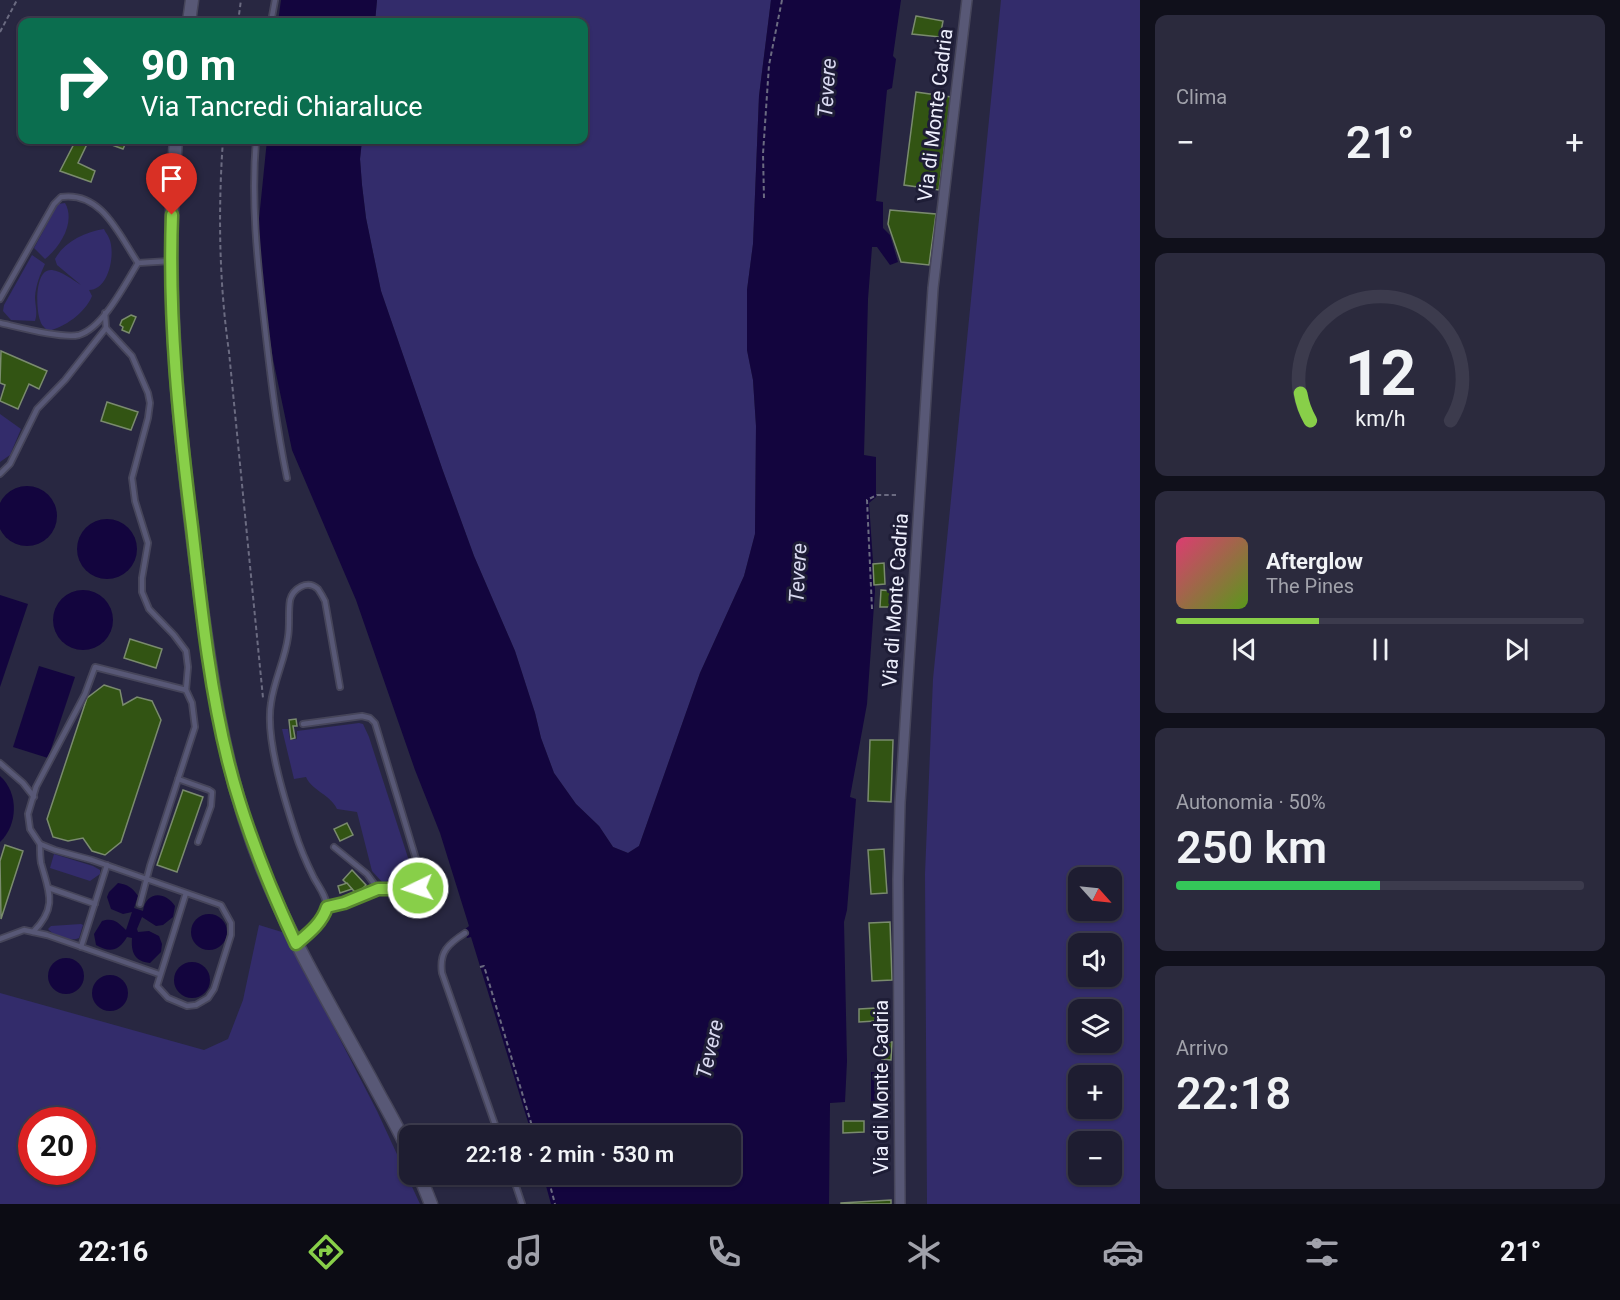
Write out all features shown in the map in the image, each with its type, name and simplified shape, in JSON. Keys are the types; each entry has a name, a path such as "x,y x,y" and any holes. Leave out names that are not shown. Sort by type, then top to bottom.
{"street":[{"path":"190,18 192,0"},
{"name":"Via di Monte Cadria","path":"900,1204 898,879 900,803 933,288 967,0"},
{"path":"176,144 170,261 177,397 204,623 228,761 251,838 272,893 296,944 399,1134"},
{"path":"423,1185 431,1204"}],"lane":[{"path":"272,18 275,0"},
{"path":"256,144 254,221 256,249 277,430 287,478"},
{"path":"0,299 54,204 61,197 82,199 99,207 138,263"},
{"path":"138,263 170,261"},
{"path":"0,323 72,336 84,333 105,313 138,263"},
{"path":"105,313 106,328 132,356 148,393 150,403 148,418 132,478 135,501 148,543 142,592 149,609 186,651 188,667 186,690 192,703 195,727 140,904"},
{"path":"0,474 10,464 37,409 65,380 106,328"},
{"path":"296,944 325,916 327,907 290,817 279,774 269,718 275,681 283,660 288,636 290,598 301,586 311,585 318,589 325,601 340,687"},
{"path":"186,690 95,667 85,694 36,787 28,814 30,829 40,843 55,850 107,865 186,892 221,905 231,923 231,935 214,989 203,1002 187,1006 176,1003 157,986 186,892"},
{"path":"303,724 362,716 370,718 375,723 422,879 418,888 407,894 393,889 378,889 344,903 327,907"},
{"path":"0,763 23,783 33,796"},
{"path":"178,779 212,792 211,806 198,842"},
{"path":"33,932 51,901 41,862 40,843"},
{"path":"334,847 367,874 378,889"},
{"path":"81,947 107,865"},
{"path":"49,888 94,904"},
{"path":"0,939 24,930 159,974"},
{"path":"465,933 445,949 442,957 442,974 495,1125"},
{"path":"516,1185 522,1204"}],"path":[{"path":"0,32 17,0"},
{"path":"239,18 241,0"},
{"path":"764,198 763,154 769,65 782,0"},
{"path":"223,144 220,250 223,308 263,699"},
{"path":"872,609 867,500 877,495 896,495"},
{"path":"898,580 898,609"},
{"path":"480,967 484,966 531,1125"},
{"path":"550,1185 555,1204"}],"shaded area":[{"path":"377,0 771,0 759,96 753,244 747,290 747,350 753,380 756,426 755,534 744,576 700,673 639,846 628,853 613,847 599,826 576,804 554,773 515,651 474,556 381,291 366,218 360,159 362,144 588,144 588,18 375,18"},
{"path":"1001,0 1140,0 1140,1204 927,1204 925,874 933,679"},
{"path":"65,203 69,218 65,234 45,259 34,248 58,204"},
{"path":"104,229 112,252 106,278 102,284 89,290 92,296 85,308 68,323 48,331 41,322 38,308 39,282 42,276 46,271 52,270 81,285 57,265 55,259 69,243"},
{"path":"32,255 45,264 36,288 35,321 11,320 3,311 4,305"},
{"path":"0,414 21,429 10,455 0,462"},
{"path":"363,724 369,737 411,867 409,872 383,883 372,871 357,812 337,809 330,800 312,786 306,777 294,779 282,729 288,729 290,740 297,739 297,731"},
{"path":"54,854 93,866 100,870 100,874 90,881 50,868"},
{"path":"83,925 79,938 76,939 63,938 48,929 51,926"},
{"path":"259,925 285,933 377,1111 399,1159 399,1185 411,1185 420,1204 0,1204 0,993 204,1050 228,1039 243,1000"}],"water":[{"path":"281,0 377,0 375,18 279,18"},
{"name":"Tevere","path":"771,0 901,0 893,56 896,59 892,88 887,90 876,201 883,202 883,228 890,235 898,262 890,265 877,247 872,247 868,299 864,455 876,457 876,497 869,503 875,591 867,704 850,797 856,799 847,910 844,922 847,1061 845,1102 830,1103 829,1204 551,1204 546,1185 741,1185 741,1125 529,1125 471,937 467,938 464,930 469,926 440,833 415,770 356,600 292,450 273,359 262,288 258,229 267,144 362,144 360,159 366,218 381,291 474,556 515,651 554,773 576,804 599,826 613,847 628,853 639,846 700,673 744,576 755,534 756,426 753,380 747,350 747,290 753,244 759,96"},
{"path":"27,486 44,491 52,499 56,510 56,522 52,533 38,544 27,546 16,544 2,533 -1,527 -1,505 10,491 16,488"},
{"path":"101,519 113,519 129,527 135,537 137,549 135,561 129,571 113,579 101,579 85,571 77,555 77,543 85,527"},
{"path":"77,590 89,590 105,598 111,608 113,620 111,632 105,642 89,650 77,650 61,642 53,626 53,614 61,598"},
{"path":"0,595 28,604 0,687"},
{"path":"39,666 75,677 48,758 13,747"},
{"path":"0,776 11,791 14,809 10,827 0,842"},
{"path":"118,883 130,887 138,896 134,908 143,911 148,900 156,895 166,898 175,906 173,917 163,925 156,926 142,917 138,932 149,931 159,936 162,944 161,952 150,963 137,958 132,948 132,938 127,937 121,945 110,950 96,945 94,934 102,921 113,920 126,930 132,912 123,914 111,909 107,897"},
{"path":"209,914 222,919 227,932 222,945 209,950 196,945 191,932 196,919"},
{"path":"66,958 79,963 84,976 79,989 66,994 53,989 48,976 53,963"},
{"path":"192,962 205,967 210,980 205,993 192,998 179,993 174,980 179,967"},
{"path":"110,975 123,980 128,993 123,1006 110,1011 97,1006 92,993 97,980"},
{"path":"871,1072 889,1072 889,1104 871,1104"}],"building":[{"path":"916,16 943,21 940,37 912,34"},
{"path":"916,92 951,97 939,190 904,185"},
{"path":"74,144 87,144 78,163 95,171 91,182 60,171"},
{"path":"112,144 125,144 123,149"},
{"path":"890,210 936,214 929,265 901,262 888,224"},
{"path":"131,315 136,317 129,333 122,330 123,327 120,325 122,320"},
{"path":"1,351 47,371 39,389 29,384 18,409 0,401 5,385 0,383"},
{"path":"107,402 138,412 131,430 101,421"},
{"path":"884,563 885,584 874,585 873,564"},
{"path":"881,590 893,591 892,607 880,607"},
{"path":"130,639 162,649 156,668 124,658"},
{"path":"104,685 120,690 123,705 137,697 152,701 161,720 121,842 105,855 92,851 83,838 68,841 53,837 47,819 87,698"},
{"path":"296,719 297,726 293,726 295,738 291,739 289,720"},
{"path":"870,740 893,740 891,802 868,801"},
{"path":"183,790 203,797 177,872 157,865"},
{"path":"347,823 353,835 340,841 334,829"},
{"path":"5,845 23,851 1,919 0,861"},
{"path":"884,849 887,893 871,894 868,850"},
{"path":"352,870 366,885 357,894 343,880"},
{"path":"347,883 352,889 340,893 338,886"},
{"path":"890,922 892,980 872,981 869,923"},
{"path":"875,1008 875,1021 859,1022 859,1009"},
{"path":"883,1042 892,1042 891,1060 882,1059"},
{"path":"843,1121 864,1121 864,1132 843,1133"},
{"path":"891,1200 891,1204 841,1204 841,1203"}],"route":[{"path":"172,215 170,261 177,397 204,623 224,744 261,867 296,944 325,916 327,907 365,896 378,889 393,889 407,894 418,888"}]}
